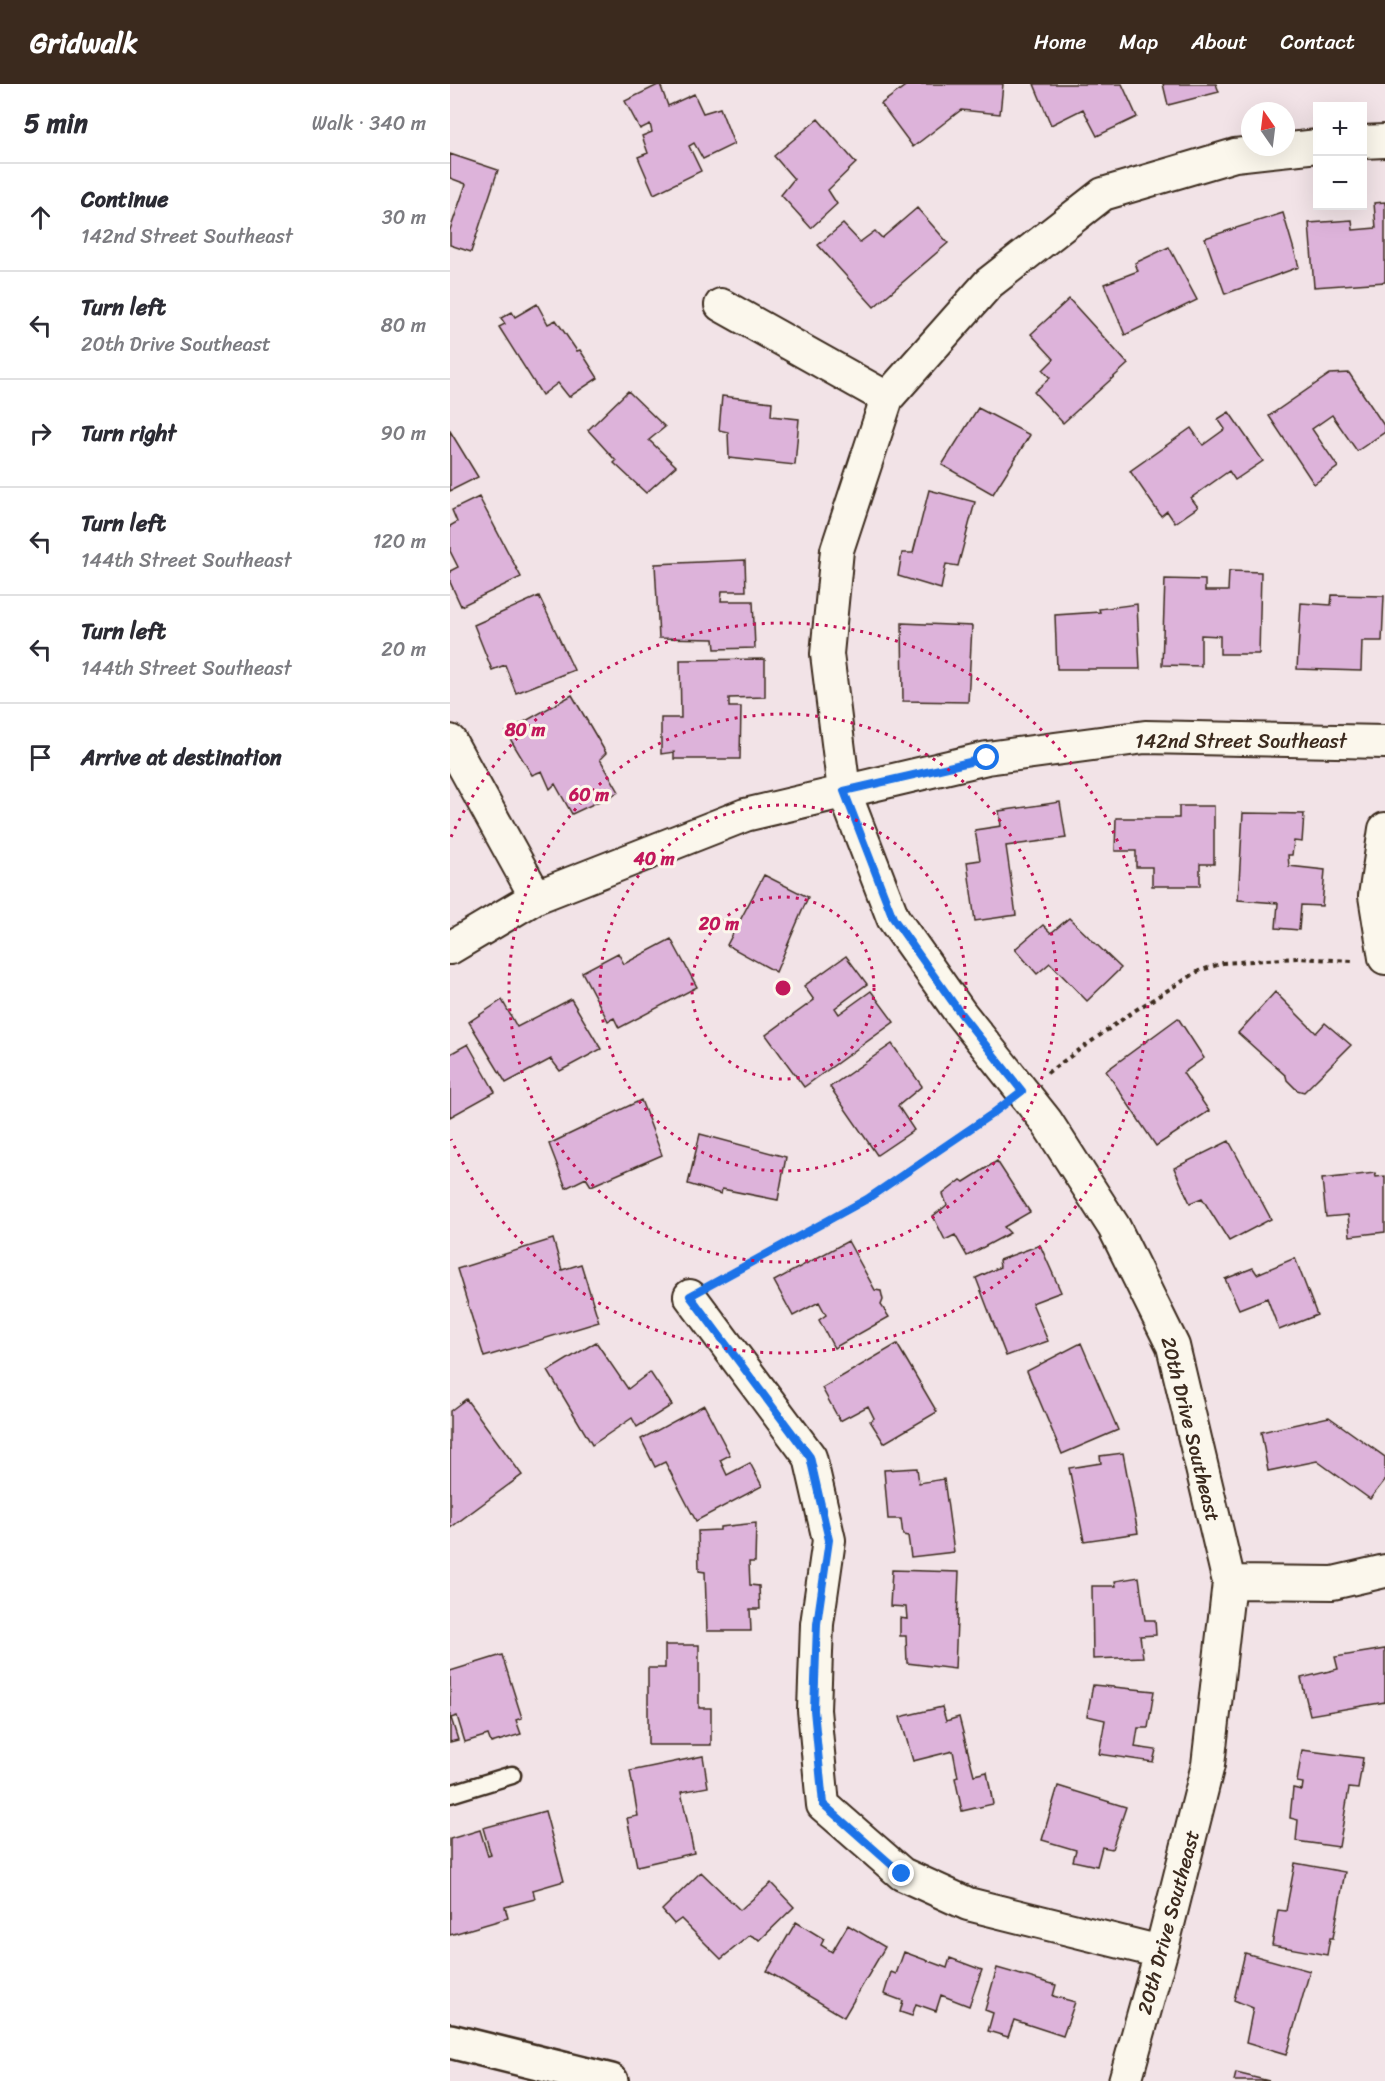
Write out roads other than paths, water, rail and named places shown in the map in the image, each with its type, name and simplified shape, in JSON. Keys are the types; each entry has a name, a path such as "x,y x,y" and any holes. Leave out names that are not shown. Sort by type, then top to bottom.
{"street":[{"path":"1367,142 1385,141"},
{"path":"721,305 887,398 989,283 1103,194 1235,155 1313,146"},
{"name":"20th Drive Southeast","path":"887,398 837,550 827,654 844,791 893,918 961,1014 1046,1121 1114,1227 1173,1346 1229,1582 1208,1765 1161,1952 1125,2081"},
{"name":"142nd Street Southeast","path":"450,948 537,897 745,815 987,758 1145,737 1385,742"},
{"path":"450,741 537,897"},
{"path":"1374,959 1375,897 1385,829"},
{"path":"690,1296 810,1457 829,1540 817,1624 814,1710 823,1804 902,1874 968,1904 1161,1952"},
{"path":"1229,1582 1334,1583 1385,1570"},
{"path":"450,2041 611,2081"}],"lane":[{"path":"450,1794 512,1775"}]}
